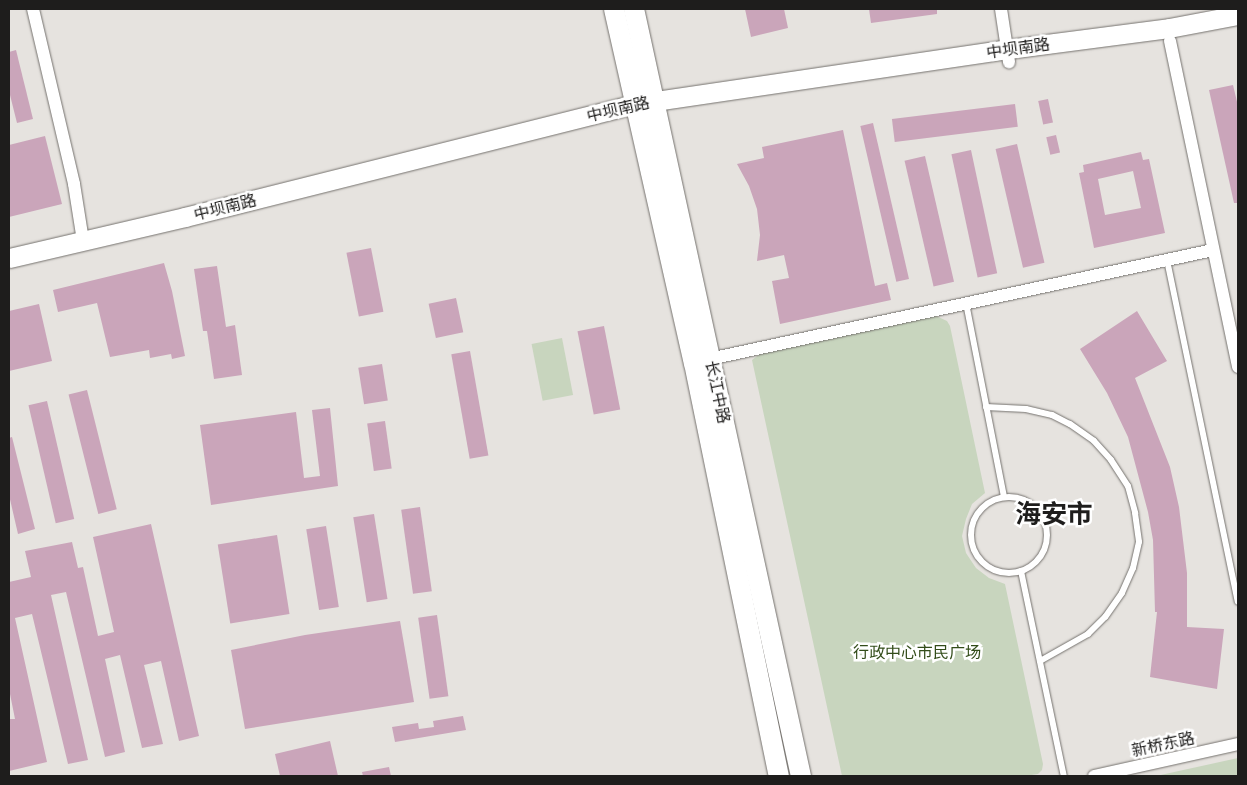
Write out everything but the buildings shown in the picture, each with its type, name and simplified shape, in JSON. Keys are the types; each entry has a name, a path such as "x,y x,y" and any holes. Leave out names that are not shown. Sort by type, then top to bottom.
{"main road":[{"name":"长江中路","path":"614,9 646,108 702,361 801,776"},
{"name":"长江中路","path":"634,9 646,108"},
{"name":"中坝南路","path":"9,258 646,108 1008,49 1169,28 1238,15"},
{"name":"中坝南路","path":"9,270 188,230 646,108 1170,41 1238,28"},
{"name":"长江中路","path":"702,361 779,776"}],"street":[{"path":"33,9 74,184 83,241"},
{"path":"1001,9 1009,62"},
{"path":"1170,41 1238,367"},
{"path":"702,361 1213,250"},
{"name":"新桥东路","path":"1094,776 1238,744"}],"lane":[{"path":"1167,260 1238,602"},
{"path":"966,304 1004,496"},
{"path":"986,407 1026,409 1052,415 1070,424 1094,441 1111,460 1128,486 1135,514 1139,542 1133,568 1122,593 1105,617 1088,634 1040,661"},
{"path":"1004,496 1020,497 1034,505 1044,518 1048,533 1041,557 1032,566 1021,571 1005,573 990,568 978,558 972,543 972,527 978,512 989,502 1004,496"},
{"path":"1021,571 1064,776"}],"green space":[{"name":"行政中心市民广场","path":"936,316 947,321 950,326 985,493 972,504 962,536 966,553 976,568 989,578 1005,584 1043,764 1042,770 1038,774 1025,776 842,776 752,360 761,353"},
{"path":"562,338 573,395 543,401 532,344"},
{"path":"1238,758 1238,776 1156,776"}],"district":[{"name":"海安市","path":"1054,514"}]}
